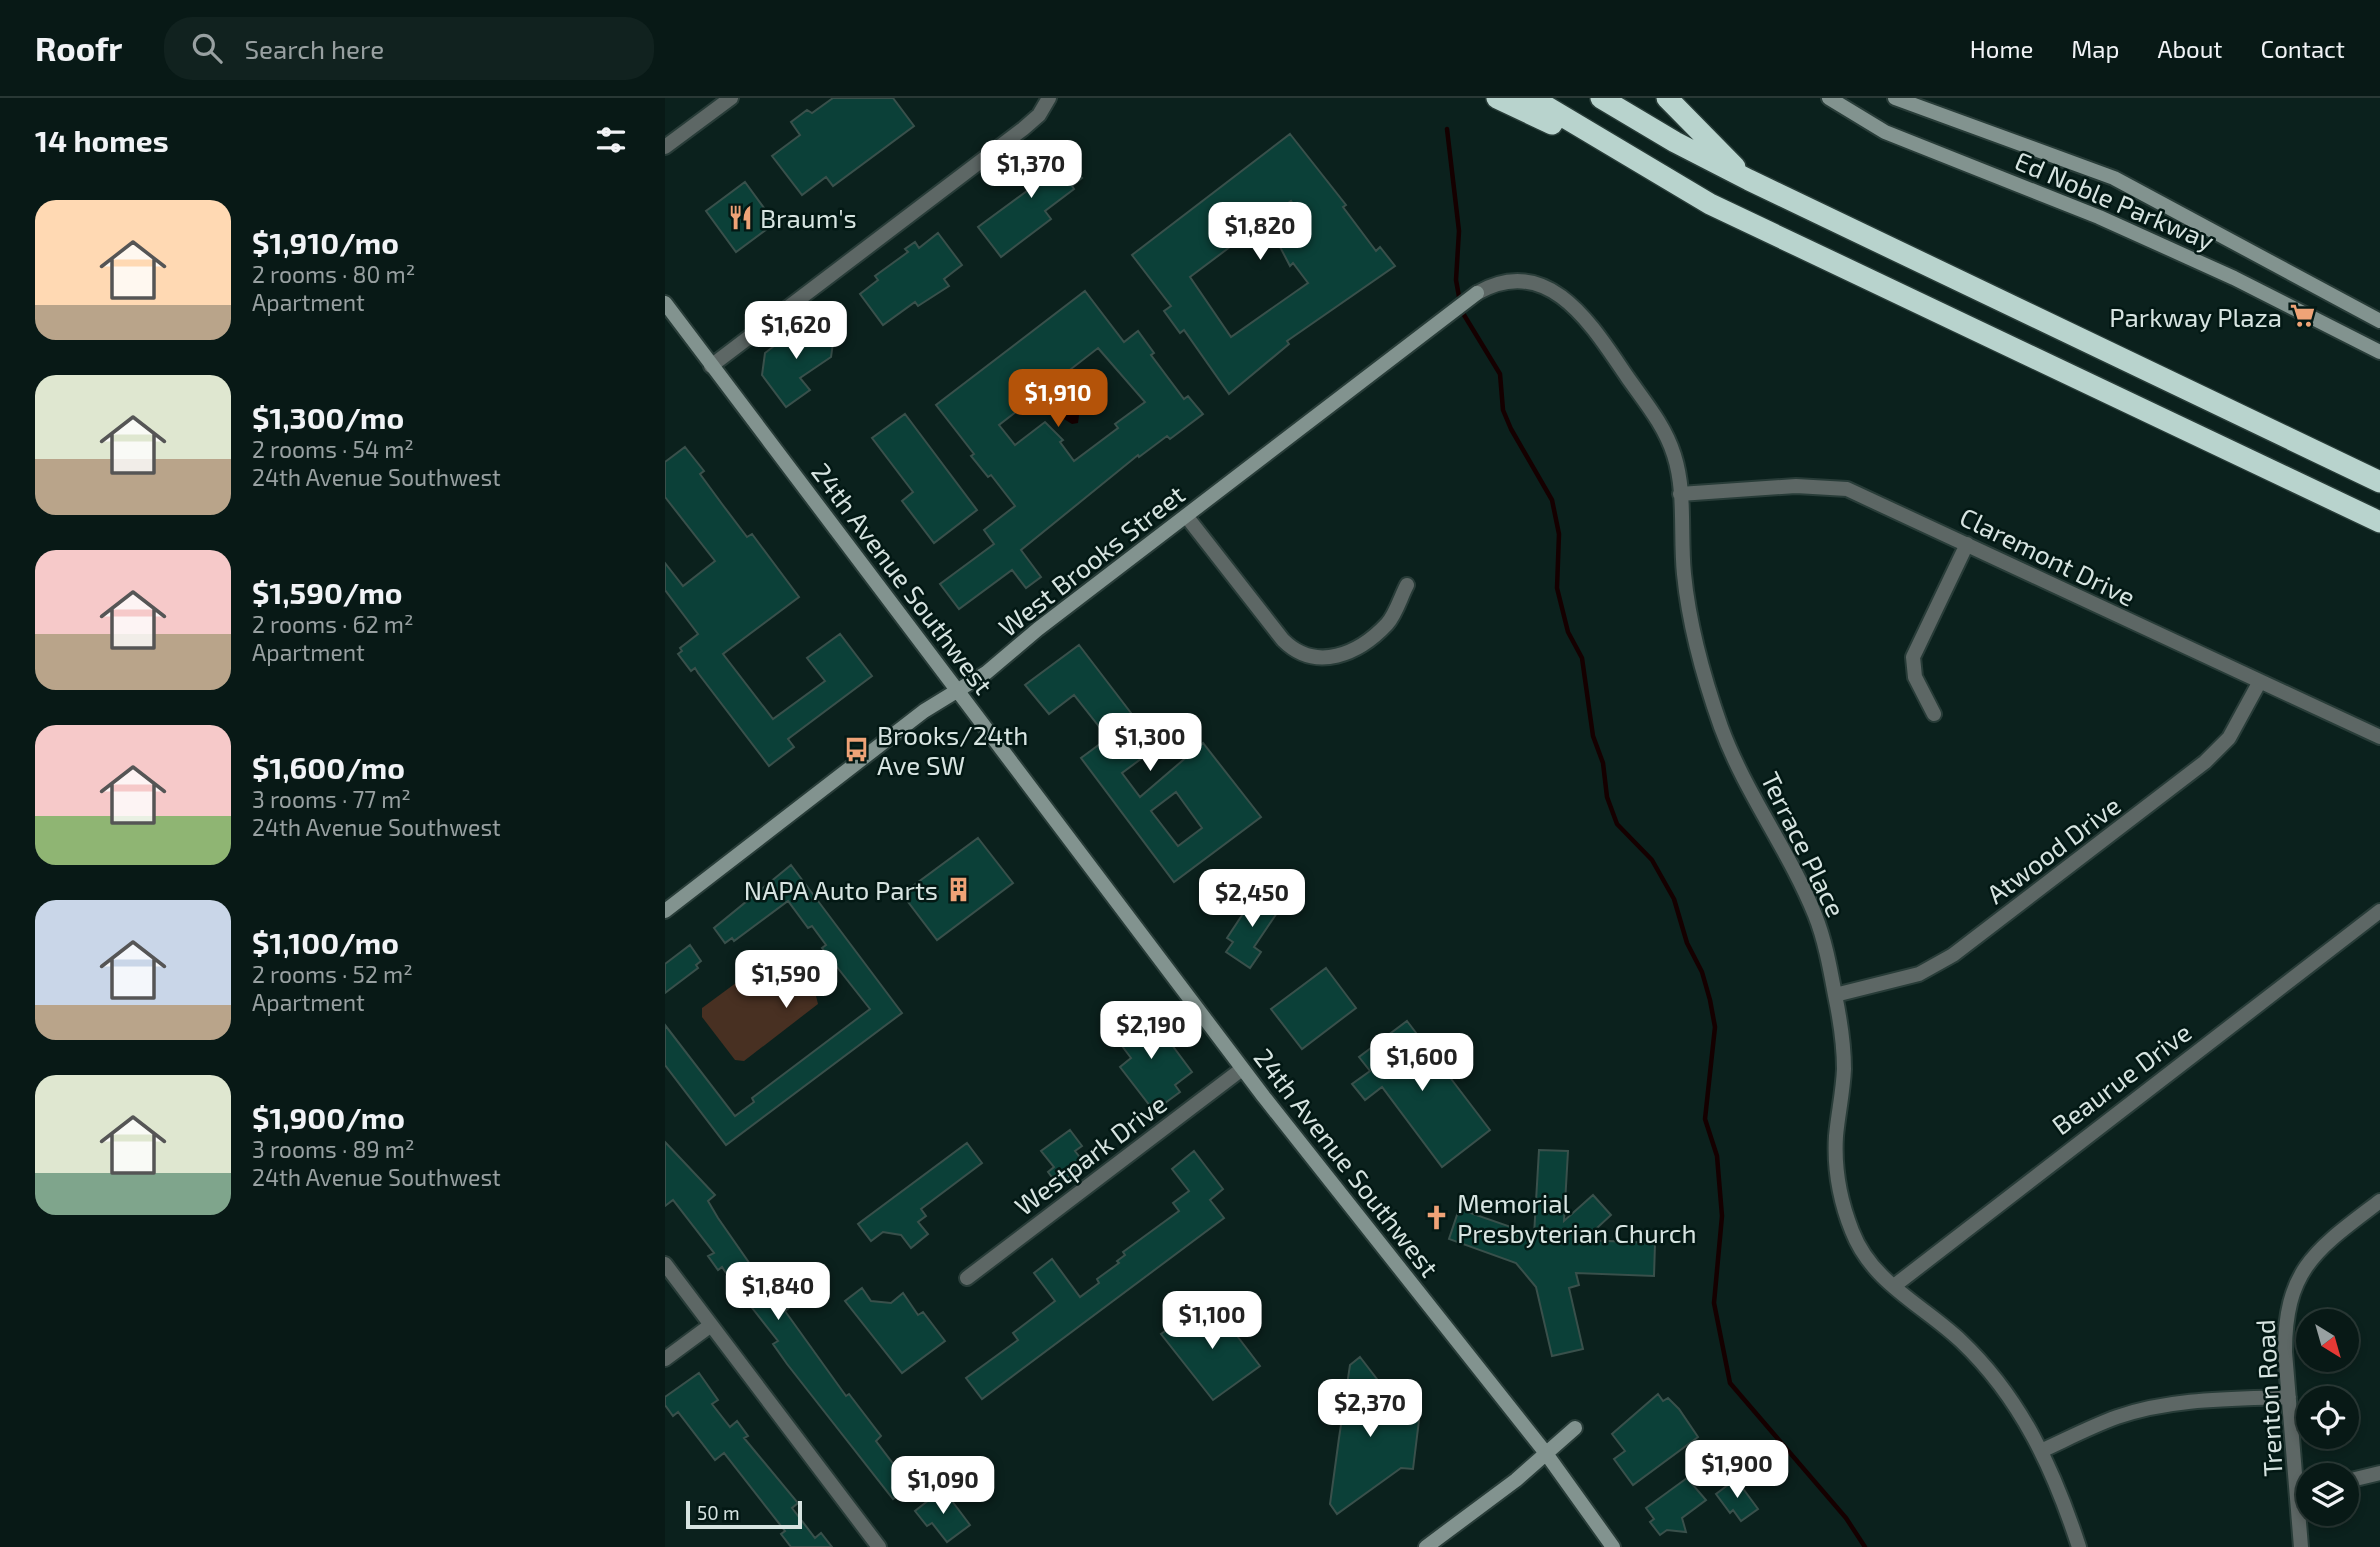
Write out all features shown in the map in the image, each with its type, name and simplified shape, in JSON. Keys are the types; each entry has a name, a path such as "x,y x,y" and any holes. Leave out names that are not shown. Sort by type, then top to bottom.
{"highway":[{"path":"1497,98 1659,175"},
{"path":"1532,98 1710,204 1858,277 2380,522"},
{"path":"1601,98 1675,142 1749,180 2120,360 2380,482"},
{"path":"1667,98 1749,180"}],"main road":[{"name":"Ed Noble Parkway","path":"1829,98 1885,132 2099,217 2234,278 2380,352"},
{"name":"Ed Noble Parkway","path":"1895,98 2114,178 2380,321"},
{"name":"West Brooks Street","path":"665,911 924,711 958,691 1187,517 1477,293"},
{"name":"24th Avenue Southwest","path":"665,303 1243,1069 1545,1452 1613,1547"},
{"path":"1426,1547 1516,1480 1575,1428"}],"street":[{"path":"665,147 731,98"},
{"path":"711,366 1023,129 1046,106 1049,98"},
{"name":"Terrace Place","path":"1477,293 1494,285 1512,282 1536,285 1561,295 1581,312 1662,429 1673,452 1680,494 1684,576 1712,700 1739,767 1816,919 1835,995 1844,1067 1836,1139 1839,1191 1863,1255 1874,1271 1941,1323 1985,1366 2043,1450 2079,1547"},
{"name":"Claremont Drive","path":"1680,494 1796,486 1847,489 2380,737"},
{"path":"1187,517 1283,640 1294,651 1308,658 1334,658 1356,647 1388,623 1407,585"},
{"path":"1934,715 1916,677 1913,657 1967,544"},
{"name":"Atwood Drive","path":"1835,995 1919,974 1953,955 2211,757 2229,738 2259,683"},
{"name":"Beaurue Drive","path":"1894,1286 2380,911"},
{"name":"Westpark Drive","path":"967,1278 1243,1069"},
{"name":"Trenton Road","path":"2298,1463 2288,1396 2285,1322 2296,1281 2315,1255 2380,1201"},
{"path":"665,1264 879,1547"},
{"path":"665,1359 711,1325"},
{"path":"2043,1450 2117,1417 2153,1407 2288,1396"},
{"path":"2359,1478 2380,1473"},
{"name":"Trenton Road","path":"2301,1526 2301,1547"}],"shaded area":[{"path":"1063,400 1080,408 1078,423 1072,424 1059,416 1059,404"},
{"path":"778,952 784,954 816,996 818,1004 744,1061 735,1060 702,1017 702,1008"}],"building":[{"path":"833,98 893,98 914,126 833,186 826,177 802,195 772,156 800,135 791,122 807,110 812,113"},
{"path":"1290,134 1346,205 1343,207 1376,251 1380,247 1395,266 1287,341 1289,344 1229,394 1184,330 1180,333 1164,311 1171,306 1132,255","holes":["1291,201 1307,222 1278,243 1290,266 1293,263 1308,283 1231,337 1190,277"]},
{"path":"1039,145 1051,161 1059,155 1082,178 1072,186 1074,189 1045,211 1051,219 1001,257 978,227 1031,188 1013,165"},
{"name":"Braum's","path":"745,182 775,223 736,252 706,211"},
{"path":"938,233 962,265 944,279 949,286 918,306 915,302 883,325 860,294 878,280 875,276 908,252 905,249 915,242 919,248"},
{"path":"1085,291 1124,342 1138,331 1154,353 1151,355 1184,399 1188,396 1203,414 1170,439 1167,436 1139,457 1138,455 1021,550 1041,577 1026,588 1012,570 959,609 940,584 994,544 984,530 1015,506 991,475 988,477 971,456 974,454 936,405","holes":["1098,348 1145,402 1115,424 1118,428 1074,461 1060,442 1063,440 1045,422 1015,445 999,425"]},
{"path":"812,317 833,343 831,357 800,378 810,390 786,407 762,375 765,353"},
{"path":"905,414 977,510 934,543 902,501 913,492 872,438"},
{"path":"685,447 704,471 700,474 747,537 752,534 799,597 723,654 773,719 825,681 807,658 840,634 872,676 788,739 794,747 769,766 695,668 691,671 678,654 682,651 680,648 698,634 665,590 665,563 683,586 715,561 665,497 665,462"},
{"path":"1079,645 1157,747 1122,773 1140,797 1203,743 1261,817 1174,882 1081,758 1108,738 1074,695 1049,714 1025,685","holes":["1176,792 1202,828 1178,846 1151,811"]},
{"name":"NAPA Auto Parts","path":"978,838 1013,883 937,940 902,894"},
{"path":"791,865 902,1013 726,1145 665,1065 665,1025 735,1116 754,1102 752,1098 870,1009 822,948 826,945 812,926 808,928 788,901 734,941 732,938 725,943 714,928"},
{"path":"1258,891 1281,907 1254,947 1261,952 1250,968 1226,952 1233,942 1227,938"},
{"path":"690,945 701,961 696,965 698,968 665,993 665,964"},
{"path":"1326,968 1356,1008 1302,1049 1271,1009"},
{"path":"1146,1010 1192,1072 1175,1085 1180,1092 1154,1111 1120,1067 1131,1058 1113,1034"},
{"path":"1407,1021 1490,1130 1442,1167 1382,1087 1365,1100 1352,1084 1370,1071 1359,1057"},
{"path":"1070,1130 1082,1146 1075,1151 1085,1164 1058,1185 1048,1172 1054,1167 1041,1151"},
{"path":"665,1142 715,1195 708,1201 718,1218 775,1300 781,1296 790,1307 785,1311 846,1396 849,1394 881,1436 876,1441 910,1486 893,1499 787,1364 773,1344 778,1341 749,1304 744,1307 735,1295 739,1292 722,1267 718,1270 708,1256 714,1253 673,1200 665,1206"},
{"path":"967,1143 982,1163 921,1209 926,1216 918,1222 928,1234 911,1248 901,1235 883,1232 871,1241 858,1224"},
{"path":"1539,1150 1568,1151 1564,1221 1593,1195 1611,1215 1584,1240 1655,1243 1654,1276 1576,1273 1579,1285 1569,1288 1583,1349 1552,1356 1536,1287 1516,1263 1449,1239 1459,1209 1534,1235"},
{"path":"1194,1151 1223,1189 1210,1200 1224,1218 982,1399 966,1378 1018,1340 1013,1333 1055,1301 1034,1273 1052,1259 1080,1297 1099,1283 1097,1279 1119,1263 1117,1261 1125,1255 1123,1252 1179,1211 1173,1203 1189,1191 1172,1169"},
{"path":"862,1288 871,1301 891,1303 903,1293 918,1315 923,1312 945,1341 902,1373 845,1301"},
{"path":"1212,1303 1260,1366 1213,1400 1161,1334 1174,1325 1177,1330"},
{"path":"1360,1357 1407,1418 1419,1420 1413,1469 1401,1468 1337,1514 1330,1504 1339,1438 1350,1365"},
{"path":"699,1373 718,1400 712,1404 730,1427 737,1421 748,1436 744,1438 798,1503 792,1508 815,1538 821,1533 832,1547 791,1547 781,1534 785,1531 724,1453 715,1460 678,1412 673,1416 665,1405 665,1397"},
{"path":"1658,1394 1663,1401 1668,1398 1679,1409 1698,1437 1633,1485 1614,1459 1625,1451 1612,1434"},
{"path":"1687,1478 1706,1500 1682,1518 1686,1532 1667,1530 1660,1535 1650,1522 1654,1519 1646,1508"},
{"path":"1736,1479 1758,1509 1741,1521 1733,1510 1730,1513 1716,1494"},
{"path":"943,1489 970,1525 947,1542 932,1523 927,1526 915,1511"}],"waterway":[{"path":"1447,129 1459,231 1456,280 1460,302"},
{"path":"1461,310 1500,374 1503,410 1552,500 1559,534 1557,588 1568,632 1582,658 1593,736 1603,763 1607,797 1617,824 1652,860 1674,899 1687,943 1702,972 1710,1000 1715,1027 1705,1119 1717,1156 1722,1216 1714,1303 1730,1383 1846,1518 1865,1547"}],"place":[{"name":"Braum's","path":"740,217"},
{"name":"Parkway Plaza","path":"2302,316"},
{"name":"Brooks/24th Ave SW","path":"857,749"},
{"name":"NAPA Auto Parts","path":"958,889"},
{"name":"Memorial Presbyterian Church","path":"1437,1217"}]}
